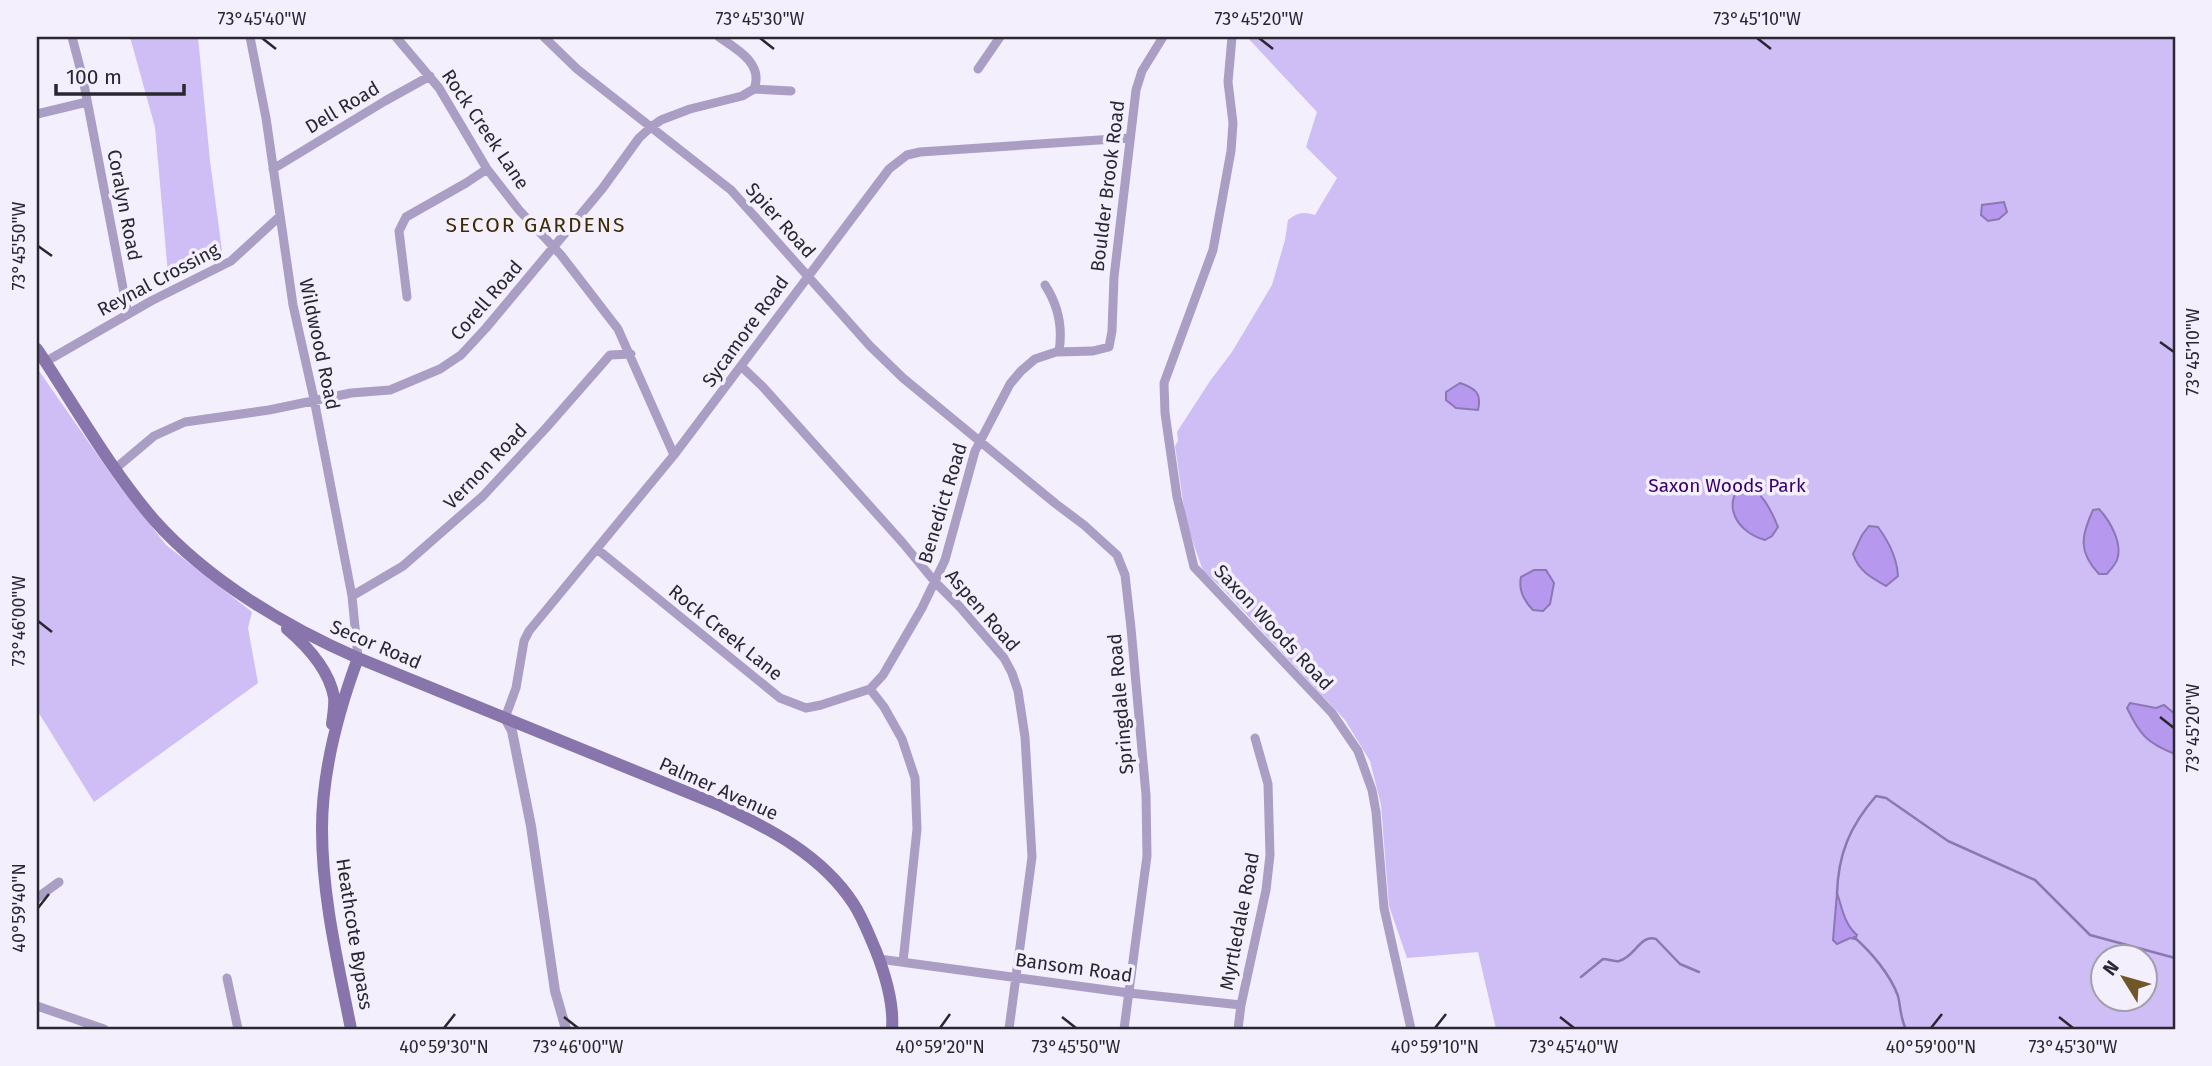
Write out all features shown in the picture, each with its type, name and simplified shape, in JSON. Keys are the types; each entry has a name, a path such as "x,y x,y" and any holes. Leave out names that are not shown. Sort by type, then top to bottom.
{"main road":[{"name":"Secor Road","path":"37,349 116,468 153,518 172,538 220,578 306,634 505,718"},
{"path":"269,612 304,644 328,679 334,698 329,761"},
{"path":"329,761 358,658"},
{"name":"Palmer Avenue","path":"505,718 722,806 770,830 814,861 843,890 861,917 879,959 893,1019 892,1029"},
{"name":"Heathcote Bypass","path":"329,761 322,817 323,863 351,1029"}],"street":[{"name":"Coralyn Road","path":"72,37 88,102 128,314"},
{"name":"Wildwood Road","path":"250,37 266,118 293,304 352,596 358,658"},
{"name":"Rock Creek Lane","path":"396,37 430,76 487,169 605,310 631,354 674,455"},
{"name":"Spier Road","path":"544,37 577,69 731,190 903,378 979,441"},
{"path":"719,37 751,62 757,78 754,89"},
{"path":"978,68 1000,37"},
{"name":"Boulder Brook Road","path":"1109,346 1114,277 1136,90 1142,71 1163,37"},
{"name":"Saxon Woods Road","path":"1231,37 1228,82 1233,123 1231,151 1213,250 1164,383 1165,413 1177,497 1194,567 1332,713 1350,738 1365,769 1376,812 1384,908 1411,1029"},
{"name":"Dell Road","path":"273,169 430,76"},
{"name":"Corell Road","path":"116,468 154,436 185,422 269,410 314,399 390,390 440,369 469,346 602,189 639,138 651,127 690,109 742,96 754,89 791,91"},
{"path":"37,114 88,102"},
{"name":"Sycamore Road","path":"505,718 516,688 524,641 529,631 674,455 889,169 907,155 940,150 1129,138"},
{"path":"408,297 399,231 402,223 406,217 487,169"},
{"name":"Reynal Crossing","path":"45,362 128,314 231,261 279,217"},
{"path":"1045,285 1053,298 1060,323 1059,351"},
{"name":"Benedict Road","path":"870,689 883,675 935,582 951,542 979,441 1003,395 1021,371 1035,359 1059,351 1093,351 1109,346"},
{"name":"Vernon Road","path":"352,596 403,566 483,496 610,355 631,354"},
{"name":"Aspen Road","path":"741,366 763,387 1004,658 1018,691 1025,737 1032,857 1009,1029"},
{"name":"Springdale Road","path":"979,441 1111,548 1122,564 1131,628 1147,856 1124,1029"},
{"name":"Rock Creek Lane","path":"597,550 780,698 806,708 870,689"},
{"path":"870,689 884,706 902,739 915,778 916,829 903,962 879,959"},
{"path":"505,718 512,731 529,814 554,981 566,1029"},
{"name":"Myrtledale Road","path":"1238,1029 1266,890 1270,855 1268,783 1255,738"},
{"path":"37,898 59,882"},
{"name":"Bansom Road","path":"903,962 1129,993 1241,1005"},
{"path":"227,978 238,1029"},
{"path":"37,1006 104,1029"}],"green space":[{"path":"130,37 198,37 222,251 168,274 155,127"},
{"name":"Saxon Woods Park","path":"1247,37 2175,37 2175,1029 1496,1029 1478,952 1407,958 1389,906 1381,805 1370,761 1345,720 1203,571 1186,522 1175,446 1178,441 1177,432 1232,352 1272,285 1288,220 1300,213 1315,215 1337,178 1306,147 1317,112"},
{"path":"37,368 115,480 166,545 252,612 248,628 258,683 94,802 37,710"}],"shaded area":[{"path":"2004,202 2007,212 1999,219 1988,221 1981,215 1982,205"},
{"path":"1460,383 1470,387 1478,395 1478,410 1456,408 1446,400 1446,392"},
{"path":"1745,481 1765,501 1778,527 1772,536 1765,540 1746,530 1735,516 1734,498"},
{"path":"2099,509 2111,526 2118,547 2117,560 2107,574 2099,574 2092,566 2084,544 2086,528 2093,510"},
{"path":"1869,526 1878,527 1896,562 1898,576 1886,586 1866,573 1853,554"},
{"path":"1534,570 1546,570 1554,583 1550,604 1543,611 1533,610 1521,591 1521,577"},
{"path":"2130,703 2156,708 2164,705 2175,714 2175,754 2151,742 2141,732 2127,708"},
{"path":"1837,893 1846,921 1857,935 1855,939 1850,938 1837,944 1833,940"}],"waterway":[{"path":"1837,894 1840,866 1847,841 1859,818 1876,796 1886,798 1948,841 2035,880 2090,935 2175,958"},
{"path":"1854,937 1873,956 1890,980 1898,996 1906,1029"},
{"path":"1581,977 1603,959 1625,959 1650,938 1656,939 1680,964 1699,972"}],"district":[{"name":"SECOR GARDENS","path":"536,225"}]}
